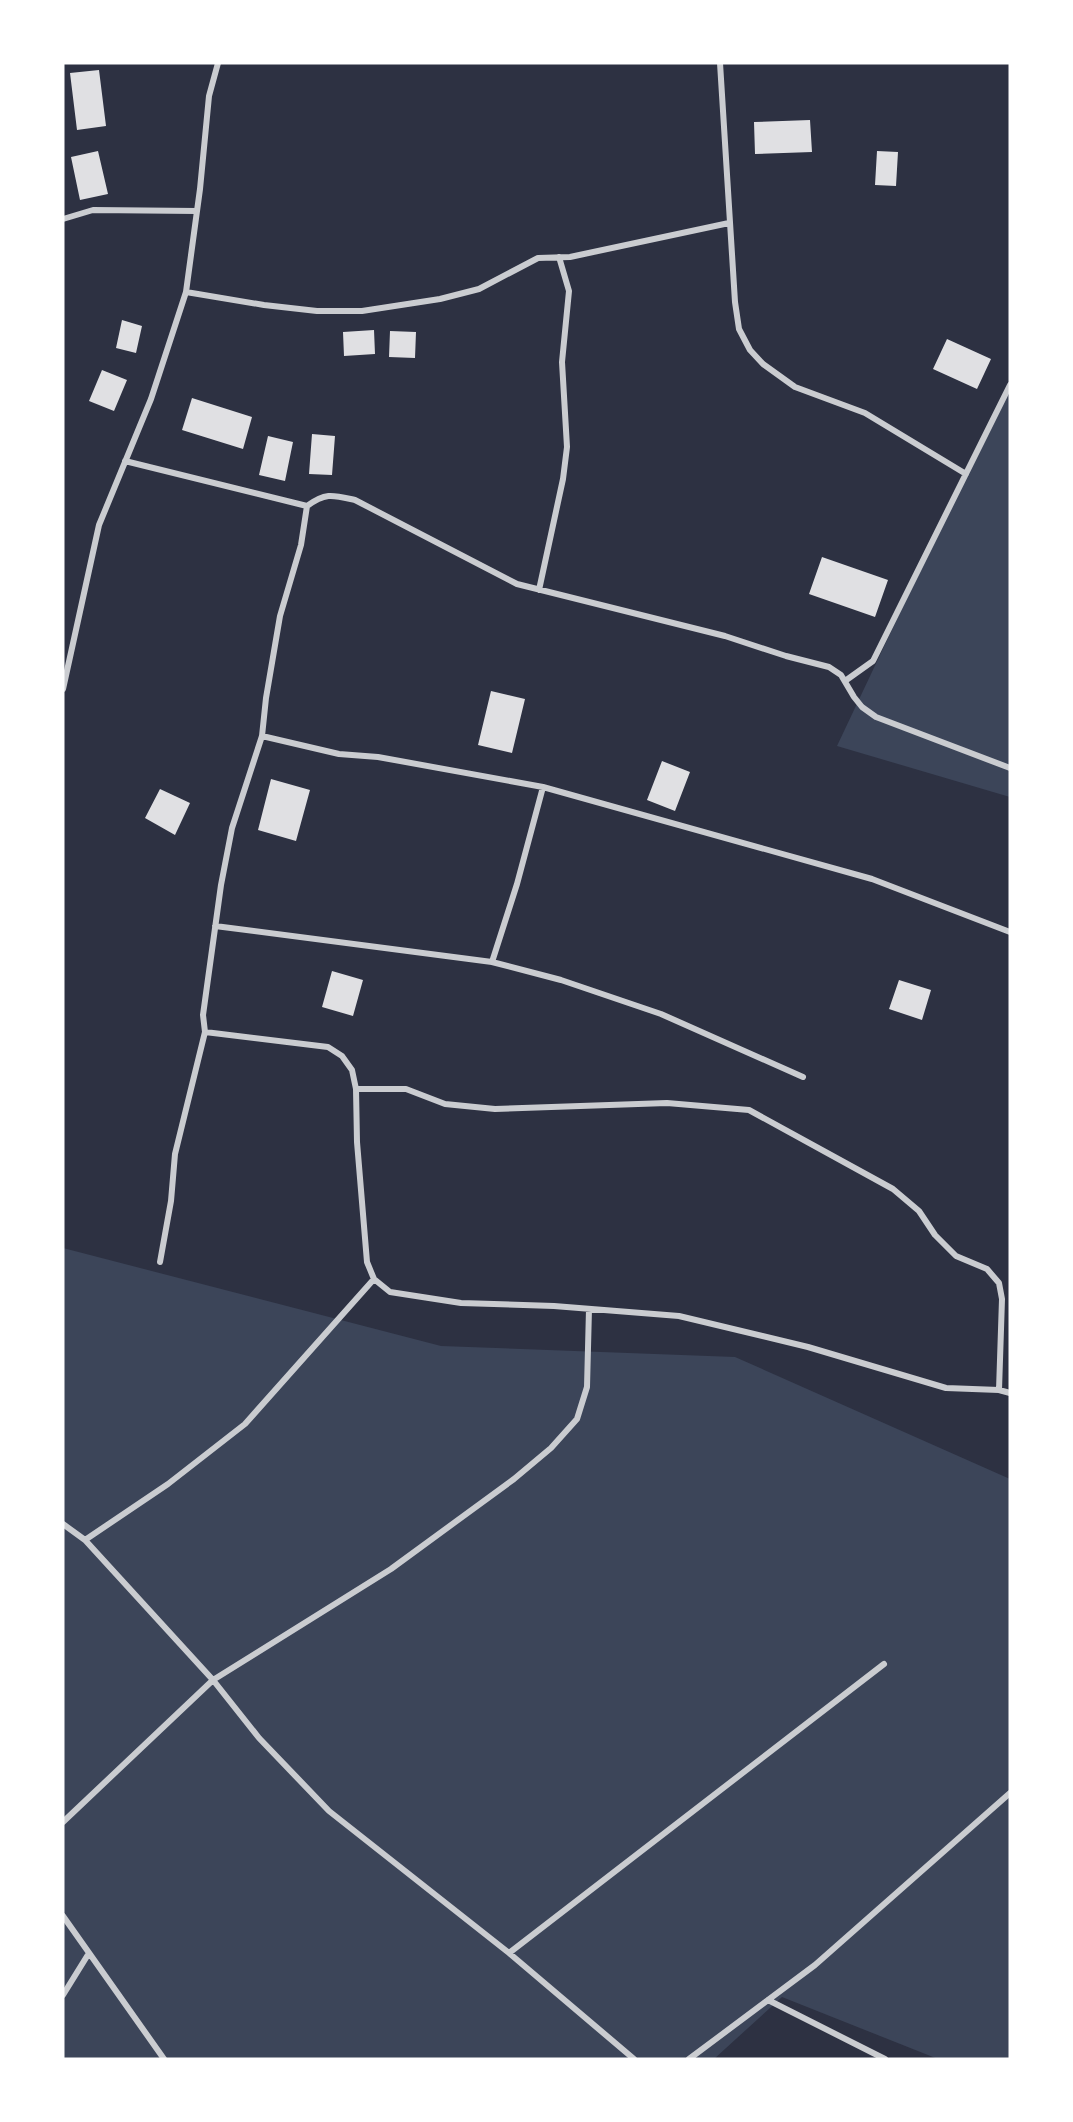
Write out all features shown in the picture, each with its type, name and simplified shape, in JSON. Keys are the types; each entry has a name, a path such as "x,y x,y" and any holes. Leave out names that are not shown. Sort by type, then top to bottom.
{"street":[{"path":"63,689 99,525 150,399 186,292 209,96 218,63"},
{"path":"720,63 729,223 739,328 750,350 763,364 795,387 865,413 966,474"},
{"path":"63,219 93,210 197,211"},
{"path":"186,292 264,305 362,311 440,299 479,289 537,258 605,250 729,223"},
{"path":"539,590 563,479 567,447 562,362 569,291 560,257"},
{"path":"845,681 873,661 1010,385"},
{"path":"125,461 308,506"},
{"path":"160,1262 171,1201 175,1154 205,1032 203,1015 232,828 262,736 280,616 301,545 308,506 318,498 329,494 355,500 517,584 725,636 829,667 845,681 862,707 876,717 1010,768"},
{"path":"262,736 339,754 378,757 543,788 872,879 1010,932"},
{"path":"492,962 517,884 543,788"},
{"path":"215,926 492,962 561,980 661,1014 803,1077"},
{"path":"205,1032 328,1047 342,1056 352,1070 356,1089 357,1142 367,1262 374,1279 390,1292 461,1303 679,1316 808,1347 946,1388 999,1390 1010,1393"},
{"path":"356,1089 406,1089 445,1104 495,1109 667,1103 749,1110 892,1189 919,1211 934,1235 956,1256 987,1269 999,1283 1002,1299 999,1390"},
{"path":"85,1540 168,1484 245,1424 374,1279"},
{"path":"63,1822 213,1680 391,1569 514,1479 551,1448 577,1419 587,1387 589,1309"},
{"path":"63,1524 85,1540 213,1680 259,1738 329,1811 509,1953 634,2059"},
{"path":"509,1953 884,1664"},
{"path":"688,2059 815,1965 1010,1794"},
{"path":"63,1916 164,2059"},
{"path":"63,1995 89,1953"},
{"path":"768,2001 885,2059"}],"shaded area":[{"path":"1010,380 1010,797 837,746"},
{"path":"63,1248 441,1346 735,1357 1010,1479 1010,2059 938,2059 782,1997 714,2059 63,2059"}],"building":[{"path":"99,70 106,126 77,130 70,73"},
{"path":"810,120 812,152 755,154 754,122"},
{"path":"98,151 108,194 80,200 71,157"},
{"path":"877,151 898,152 896,186 875,185"},
{"path":"122,320 142,326 136,353 116,348"},
{"path":"374,330 375,354 344,356 343,332"},
{"path":"390,331 416,332 415,358 389,357"},
{"path":"947,339 991,359 977,389 933,369"},
{"path":"102,370 127,380 114,411 89,401"},
{"path":"192,398 252,417 243,449 182,430"},
{"path":"312,434 335,436 332,475 309,474"},
{"path":"268,436 293,442 285,481 259,475"},
{"path":"822,557 888,580 875,617 809,594"},
{"path":"491,691 525,699 512,753 478,745"},
{"path":"662,761 690,772 675,811 647,800"},
{"path":"271,779 310,790 296,841 258,830"},
{"path":"160,789 190,803 175,835 145,818"},
{"path":"332,971 363,980 353,1016 322,1007"},
{"path":"899,980 931,990 922,1020 889,1009"}]}
